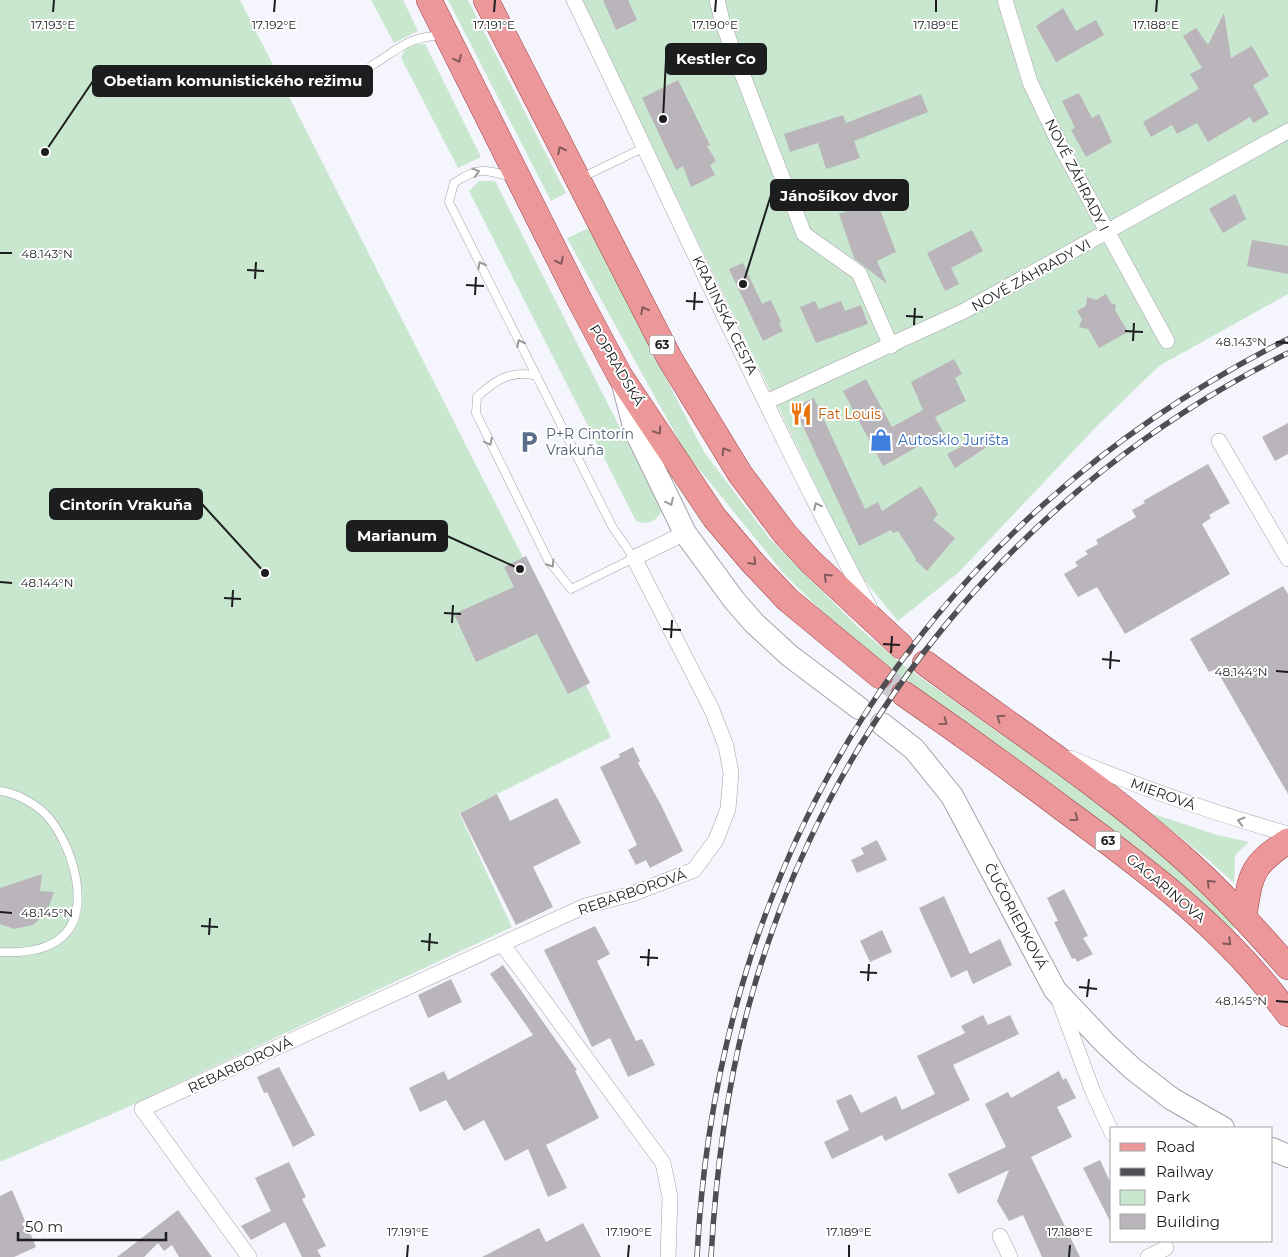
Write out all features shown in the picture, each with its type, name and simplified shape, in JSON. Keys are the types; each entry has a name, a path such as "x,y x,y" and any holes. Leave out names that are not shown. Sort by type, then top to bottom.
{"main road":[{"name":"POPRADSKÁ","path":"429,0 580,301 620,376 714,517 752,562 788,600 880,676"},
{"name":"63","path":"486,0 576,180 670,359 740,474 785,534 810,561 901,646"},
{"name":"63","path":"925,663 1040,745 1155,834 1205,878 1244,917 1288,967"},
{"name":"GAGARINOVA","path":"904,694 1155,877 1231,945 1252,967 1288,1014"},
{"path":"1244,917 1250,876 1268,854 1288,841"}],"street":[{"name":"KRAJINSKÁ CESTA","path":"574,0 766,402 851,575 880,627"},
{"path":"718,0 723,24 804,234 859,273 890,346"},
{"name":"NOVÉ ZÁHRADY I","path":"1005,0 1030,82 1060,145 1167,341"},
{"name":"NOVÉ ZÁHRADY VI","path":"766,402 964,311 1288,131"},
{"path":"620,376 635,430 685,533 734,600 754,623 808,671 859,708"},
{"path":"1219,441 1288,559"},
{"path":"634,558 685,533"},
{"name":"REBARBOROVÁ","path":"249,1257 142,1109 585,906 632,894 694,870 716,840 728,810 731,773 726,746 712,710 634,558"},
{"name":"ČUČORIEDKOVÁ","path":"882,724 914,749 952,796 1055,990 1093,1092 1110,1130"},
{"name":"MIEROVÁ","path":"1040,745 1140,787 1223,816 1288,834"},
{"path":"503,945 663,1163 670,1197 668,1257"},
{"path":"1055,990 1106,1044 1133,1069 1172,1099 1221,1127"},
{"path":"1273,1149 1288,1156"},
{"path":"1000,1236 1010,1257"},
{"path":"1148,1257 1166,1249"}],"lane":[{"path":"371,66 414,38 425,35 447,37"},
{"path":"576,180 645,147"},
{"path":"518,178 485,170 473,171 454,184 449,202 537,376 613,528 634,558 571,588 548,560 476,413 477,397 497,380 523,372 537,376"},
{"path":"0,791 26,800 48,817 62,836 72,865 77,902 72,924 61,938 42,948 18,953 0,952"}],"green space":[{"path":"0,0 240,0 546,603 611,737 459,813 512,927 119,1111 0,1162"},
{"path":"371,0 403,0 418,31 394,43"},
{"path":"448,0 468,0 566,193 551,201"},
{"path":"581,0 1288,0 1288,294 1159,366 1096,427 959,572 898,621 859,574"},
{"path":"414,44 425,44 481,157 458,168 401,58 405,49"},
{"path":"479,181 495,181 662,511 654,520 644,523 636,521 469,191"},
{"path":"589,228 704,452 770,539 859,628 903,665 1114,814 1209,896 1235,924 1233,930 1140,850 988,743 845,634 785,575 686,453 567,238"},
{"path":"1150,813 1217,835 1249,842 1235,855 1234,883 1205,857"}],"building":[{"path":"603,0 628,0 637,20 616,30"},
{"path":"1063,8 1076,31 1096,20 1104,35 1056,62 1036,26"},
{"path":"1224,13 1231,58 1252,46 1269,76 1253,85 1269,114 1253,123 1250,117 1208,142 1197,123 1177,134 1172,125 1151,137 1143,122 1199,89 1190,74 1202,68 1183,36 1196,28 1208,45"},
{"path":"678,80 710,145 707,146 716,161 710,165 715,175 691,187 683,166 676,170 642,98"},
{"path":"1079,93 1092,118 1099,114 1112,142 1086,157 1071,130 1075,128 1062,101"},
{"path":"921,94 928,112 854,141 860,158 826,169 818,143 790,152 784,134 843,115 846,123"},
{"path":"870,183 896,252 877,261 887,284 854,258 839,214 847,211 840,195"},
{"path":"1235,194 1246,219 1223,233 1209,209"},
{"path":"972,230 983,251 951,268 959,284 945,291 927,253"},
{"path":"1252,240 1288,246 1288,274 1247,266"},
{"path":"743,263 762,304 771,300 781,322 779,323 783,331 763,341 729,269"},
{"path":"1106,294 1111,303 1116,305 1115,310 1128,332 1099,348 1088,329 1079,327 1082,319 1077,311 1086,306 1087,297 1096,300"},
{"path":"815,301 819,309 841,301 845,311 861,305 868,324 816,343 800,307"},
{"path":"954,359 962,374 955,378 966,401 935,417 945,436 923,447 921,445 883,466 843,391 866,379 892,427 923,410 911,382"},
{"path":"814,398 865,509 878,502 882,511 921,486 938,514 933,520 955,538 927,571 915,560 898,531 893,533 891,530 859,546 794,407"},
{"path":"1288,423 1288,454 1275,461 1262,437"},
{"path":"991,431 996,441 955,468 947,454"},
{"path":"1208,464 1230,503 1209,515 1211,518 1202,524 1230,574 1125,634 1097,587 1078,597 1064,574 1078,566 1075,562 1088,554 1085,551 1098,544 1096,540 1136,517 1132,510 1145,503 1143,501"},
{"path":"526,556 590,683 568,694 537,634 476,662 454,614 514,587 504,567"},
{"path":"1283,586 1288,594 1288,794 1216,669 1209,672 1190,639"},
{"path":"633,747 640,761 638,763 683,851 650,868 646,860 636,865 628,850 637,845 600,767 620,757 619,754"},
{"path":"497,794 510,821 557,798 581,843 533,867 553,907 516,925 460,813"},
{"path":"877,840 887,860 857,873 851,860 864,854 861,848"},
{"path":"42,874 40,891 54,892 47,912 33,925 14,929 0,924 0,888"},
{"path":"1064,889 1088,936 1083,938 1093,954 1077,962 1075,958 1072,959 1054,922 1058,921 1047,898"},
{"path":"944,896 970,954 1000,939 1012,965 973,984 967,970 951,978 919,908"},
{"path":"595,926 610,954 597,961 636,1041 642,1039 655,1065 628,1077 610,1038 592,1047 544,950"},
{"path":"882,930 892,952 870,962 860,941"},
{"path":"503,965 577,1070 575,1071 599,1118 546,1145 567,1188 548,1197 528,1149 505,1161 484,1120 464,1131 446,1100 420,1112 409,1088 444,1071 448,1080 533,1035 490,974"},
{"path":"451,979 462,1002 428,1018 418,995"},
{"path":"983,1015 988,1025 1010,1015 1019,1034 953,1065 970,1100 885,1141 882,1135 832,1159 824,1142 849,1130 836,1101 851,1094 861,1113 896,1096 902,1110 935,1094 917,1056 965,1033 961,1026"},
{"path":"279,1067 315,1135 293,1147 267,1092 264,1093 257,1077"},
{"path":"1059,1071 1063,1080 1066,1078 1076,1098 1057,1107 1072,1137 1031,1157 1080,1257 1042,1257 1023,1215 1009,1221 997,1201 1009,1170 958,1194 948,1174 1006,1147 985,1104 1008,1092 1011,1098"},
{"path":"1100,1160 1110,1182 1110,1221 1083,1168"},
{"path":"289,1162 306,1197 302,1199 326,1246 317,1250 321,1257 302,1257 285,1222 251,1240 241,1226 271,1211 255,1178"},
{"path":"12,1190 36,1247 14,1257 0,1257 0,1196"},
{"path":"178,1210 212,1257 179,1257 172,1245 164,1251 158,1243 144,1257 117,1257"},
{"path":"583,1223 601,1257 482,1257 539,1228 546,1242"}],"tunnel":[{"path":"880,676 904,694"}],"railway":[{"path":"697,1257 713,1109 747,969 797,837 864,715 947,603 1046,503 1159,414 1288,339"},
{"path":"711,1257 723,1130 734,1067 749,1005 783,901 829,802 884,708 948,622 1022,542 1103,470 1192,407 1288,353"}],"place":[{"name":"Kestler Co","path":"663,119"},
{"name":"Obetiam komunistického režimu","path":"45,152"},
{"name":"Jánošíkov dvor","path":"743,284"},
{"name":"Fat Louis","path":"801,414"},
{"name":"Autosklo Jurišta","path":"881,440"},
{"name":"P+R Cintorín Vrakuňa","path":"529,442"},
{"name":"Marianum","path":"520,569"},
{"name":"Cintorín Vrakuňa","path":"265,573"}]}
